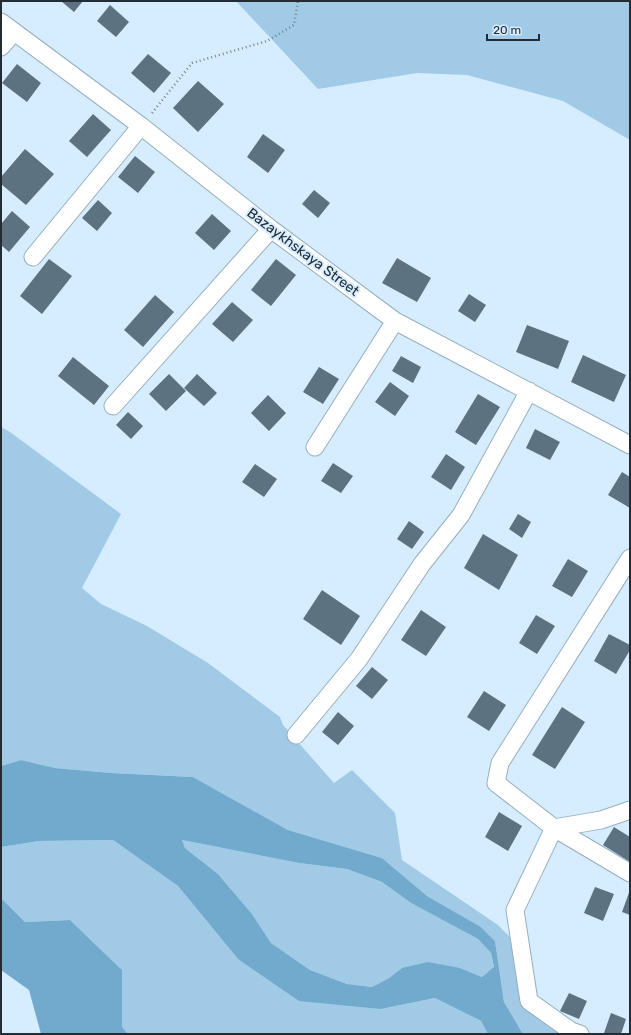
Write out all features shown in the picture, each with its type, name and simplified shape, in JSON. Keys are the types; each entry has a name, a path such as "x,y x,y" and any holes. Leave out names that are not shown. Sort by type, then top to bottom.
{"street":[{"name":"Bazaykhskaya Street","path":"7,27 141,126 271,229 395,321 630,445"},
{"path":"1,47 7,27"},
{"path":"33,257 141,126"},
{"path":"113,406 271,229"},
{"path":"315,447 395,321"},
{"path":"296,735 359,659 422,564 461,516 529,391"},
{"path":"630,558 500,762 496,783 554,828 630,873"},
{"path":"554,828 601,820 630,810"},
{"path":"554,828 515,910 529,1001 571,1031 580,1034"}],"path":[{"path":"141,126 192,63 267,41 294,26 298,1"}],"shaded area":[{"path":"236,1 630,1 630,140 563,101 467,75 417,73 318,89"},
{"path":"1,427 10,432 121,514 82,588 101,604 147,626 208,663 280,717 283,725 334,783 352,770 395,813 402,860 498,925 511,938 521,1000 566,1034 523,1034 504,1002 495,941 481,927 427,896 382,858 288,830 193,777 111,773 55,768 21,760 1,766"},
{"path":"21,760 55,768 111,773 193,777 288,830 382,858 427,896 481,927 495,941 504,1002 523,1034 488,1034 481,1021 435,998 381,1009 299,1001 238,959 178,886 113,840 39,841 1,847 1,766","holes":["182,840 299,863 347,869 382,882 411,903 478,939 491,953 494,967 482,977 460,968 428,962 402,968 389,978 372,987 347,984 310,970 271,943 252,914 218,874 185,848"]},
{"path":"113,840 178,886 238,959 381,1009 435,998 481,1021 488,1034 128,1034 122,1027 121,969 70,920 25,922 1,898 1,847 39,841"},
{"path":"182,840 299,863 347,869 382,882 411,903 478,939 491,953 494,968 482,977 460,968 402,968 389,978 372,987 347,984 310,970 271,943 252,914 218,874 185,848"},
{"path":"1,898 25,922 70,920 122,970 122,1027 128,1034 41,1034 29,990 1,970"}],"building":[{"path":"61,1 83,1 74,12"},
{"path":"110,5 129,22 116,37 97,21"},
{"path":"148,54 171,73 154,93 131,73"},
{"path":"17,64 41,83 27,102 2,83"},
{"path":"198,81 224,104 198,132 173,108"},
{"path":"93,114 111,130 87,157 69,141"},
{"path":"263,134 285,150 268,173 247,157"},
{"path":"25,149 54,174 26,205 1,184 1,177"},
{"path":"135,156 155,172 138,193 118,177"},
{"path":"314,190 330,203 318,218 302,204"},
{"path":"98,200 112,213 97,231 82,218"},
{"path":"12,211 30,227 9,252 1,245 1,224"},
{"path":"212,214 231,231 214,250 195,233"},
{"path":"397,258 431,278 417,302 382,283"},
{"path":"49,259 72,276 42,314 20,296"},
{"path":"276,259 296,275 271,306 251,290"},
{"path":"469,294 486,305 475,322 458,311"},
{"path":"155,295 174,312 143,347 124,330"},
{"path":"232,302 253,320 233,342 212,324"},
{"path":"527,325 569,341 558,369 516,352"},
{"path":"583,355 626,375 614,402 571,382"},
{"path":"401,356 421,367 413,383 392,371"},
{"path":"73,357 109,386 94,405 58,376"},
{"path":"319,367 339,379 323,404 303,392"},
{"path":"169,374 186,391 166,411 149,394"},
{"path":"197,374 217,393 204,406 184,388"},
{"path":"390,382 409,396 395,416 375,402"},
{"path":"478,394 500,407 476,445 455,432"},
{"path":"268,395 286,413 269,431 251,413"},
{"path":"128,412 143,426 131,439 116,425"},
{"path":"535,429 560,442 550,460 526,448"},
{"path":"446,454 465,467 451,490 431,477"},
{"path":"333,463 353,476 341,493 321,481"},
{"path":"255,464 277,479 264,497 242,482"},
{"path":"622,472 630,477 630,508 608,495"},
{"path":"518,514 531,522 522,538 509,529"},
{"path":"409,521 424,532 412,549 397,539"},
{"path":"483,534 518,555 499,590 464,568"},
{"path":"568,559 588,571 572,597 552,586"},
{"path":"322,590 360,616 341,645 303,619"},
{"path":"421,610 446,627 426,656 401,640"},
{"path":"536,615 555,626 537,654 519,643"},
{"path":"609,634 630,645 630,650 616,674 594,661"},
{"path":"372,667 388,680 372,699 356,686"},
{"path":"484,691 506,705 489,731 467,717"},
{"path":"562,707 585,722 555,769 532,755"},
{"path":"338,712 354,726 338,745 322,732"},
{"path":"499,812 522,826 508,851 485,837"},
{"path":"614,827 630,837 630,862 603,845"},
{"path":"595,887 614,894 603,921 584,913"},
{"path":"630,890 630,915 622,912"},
{"path":"569,993 587,1001 579,1019 560,1011"},
{"path":"611,1013 626,1019 621,1034 604,1033"}]}
